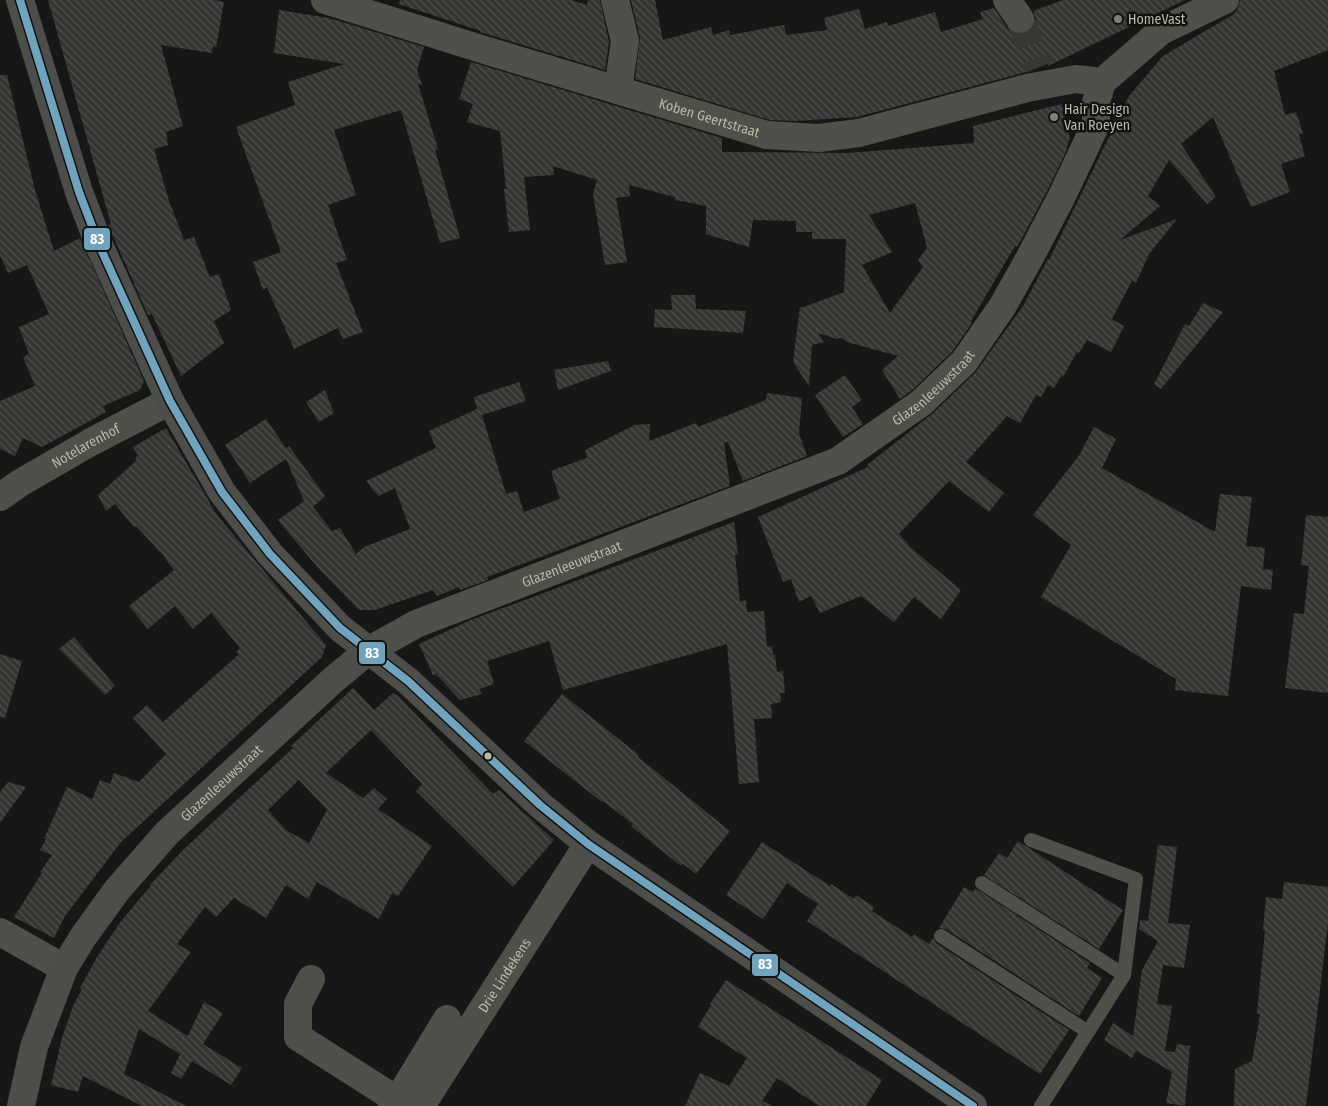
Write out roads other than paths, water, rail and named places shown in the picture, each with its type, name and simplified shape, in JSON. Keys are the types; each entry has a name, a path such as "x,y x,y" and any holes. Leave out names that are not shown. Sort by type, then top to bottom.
{"street":[{"path":"20,0 79,192 96,238 170,401 222,492 270,554 340,628 408,681 540,805 588,844 973,1106"},
{"name":"Koben Geertstraat","path":"326,0 766,135 819,138 859,133 1042,76 1102,82"},
{"path":"615,0 625,41 618,90"},
{"path":"1102,82 1161,31 1225,0"},
{"name":"Glazenleeuwstraat","path":"21,1106 34,1047 64,968 83,937 117,890 167,833 368,651 416,624 838,461 921,403 964,362 1002,306 1029,259 1061,198 1096,124 1096,102 1102,82"},
{"name":"Notelarenhof","path":"1,494 91,442 170,401"},
{"name":"Drie Lindekens","path":"404,1105 588,844"},
{"path":"0,932 64,968"},
{"path":"311,979 298,1004 298,1037 404,1105 447,1019"}],"lane":[{"path":"1031,840 1136,879 1124,975 1041,1106"},
{"path":"982,883 1124,975"},
{"path":"941,936 1088,1032"}],"tunnel":[{"path":"1020,19 1039,67"}],"place":[{"name":"HomeVast","path":"1118,19"},
{"name":"Hair Design Van Roeyen","path":"1054,117"}]}
